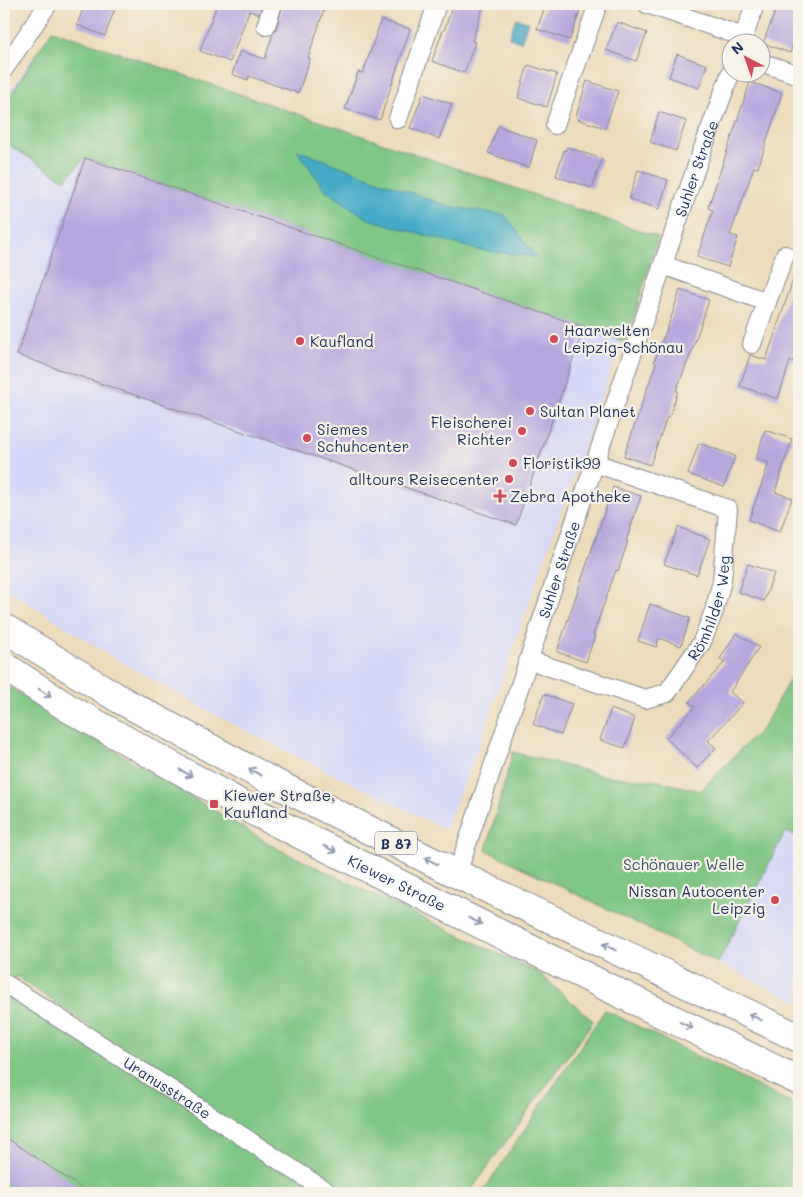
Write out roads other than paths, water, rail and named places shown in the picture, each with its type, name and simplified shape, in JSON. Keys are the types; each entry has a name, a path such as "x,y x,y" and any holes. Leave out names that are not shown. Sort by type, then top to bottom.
{"main road":[{"name":"B 87","path":"4,628 121,700 273,782 457,874 799,1038"},
{"name":"Kiewer Straße","path":"4,666 68,708 257,813 799,1080"}],"street":[{"path":"4,69 48,4"},
{"path":"266,26 273,4"},
{"path":"398,119 437,4"},
{"path":"555,125 598,4"},
{"path":"647,4 722,32"},
{"path":"746,32 755,4"},
{"path":"770,65 799,75"},
{"name":"Suhler Straße","path":"457,874 570,536 699,159 727,82"},
{"path":"752,344 785,256"},
{"path":"663,265 767,302"},
{"name":"Römhilder Weg","path":"529,660 645,699 667,692 702,642 714,611 722,581 728,509 595,463"},
{"name":"Uranusstraße","path":"4,983 329,1193"}],"water":[{"path":"516,18 528,22 521,42 509,38"},
{"path":"297,150 447,206 505,215 536,257 478,250 368,219 325,190"}],"place":[{"name":"Haarwelten Leipzig-Schönau","path":"554,339"},
{"name":"Kaufland","path":"300,341"},
{"name":"Sultan Planet","path":"530,411"},
{"name":"Fleischerei Richter","path":"522,431"},
{"name":"Siemes Schuhcenter","path":"307,438"},
{"name":"Floristik99","path":"513,463"},
{"name":"alltours Reisecenter","path":"509,479"},
{"name":"Zebra Apotheke","path":"500,496"},
{"name":"Kiewer Straße, Kaufland","path":"214,804"},
{"name":"Nissan Autocenter Leipzig","path":"775,900"}],"park label":[{"name":"Schönauer Welle","path":"684,864"}]}
